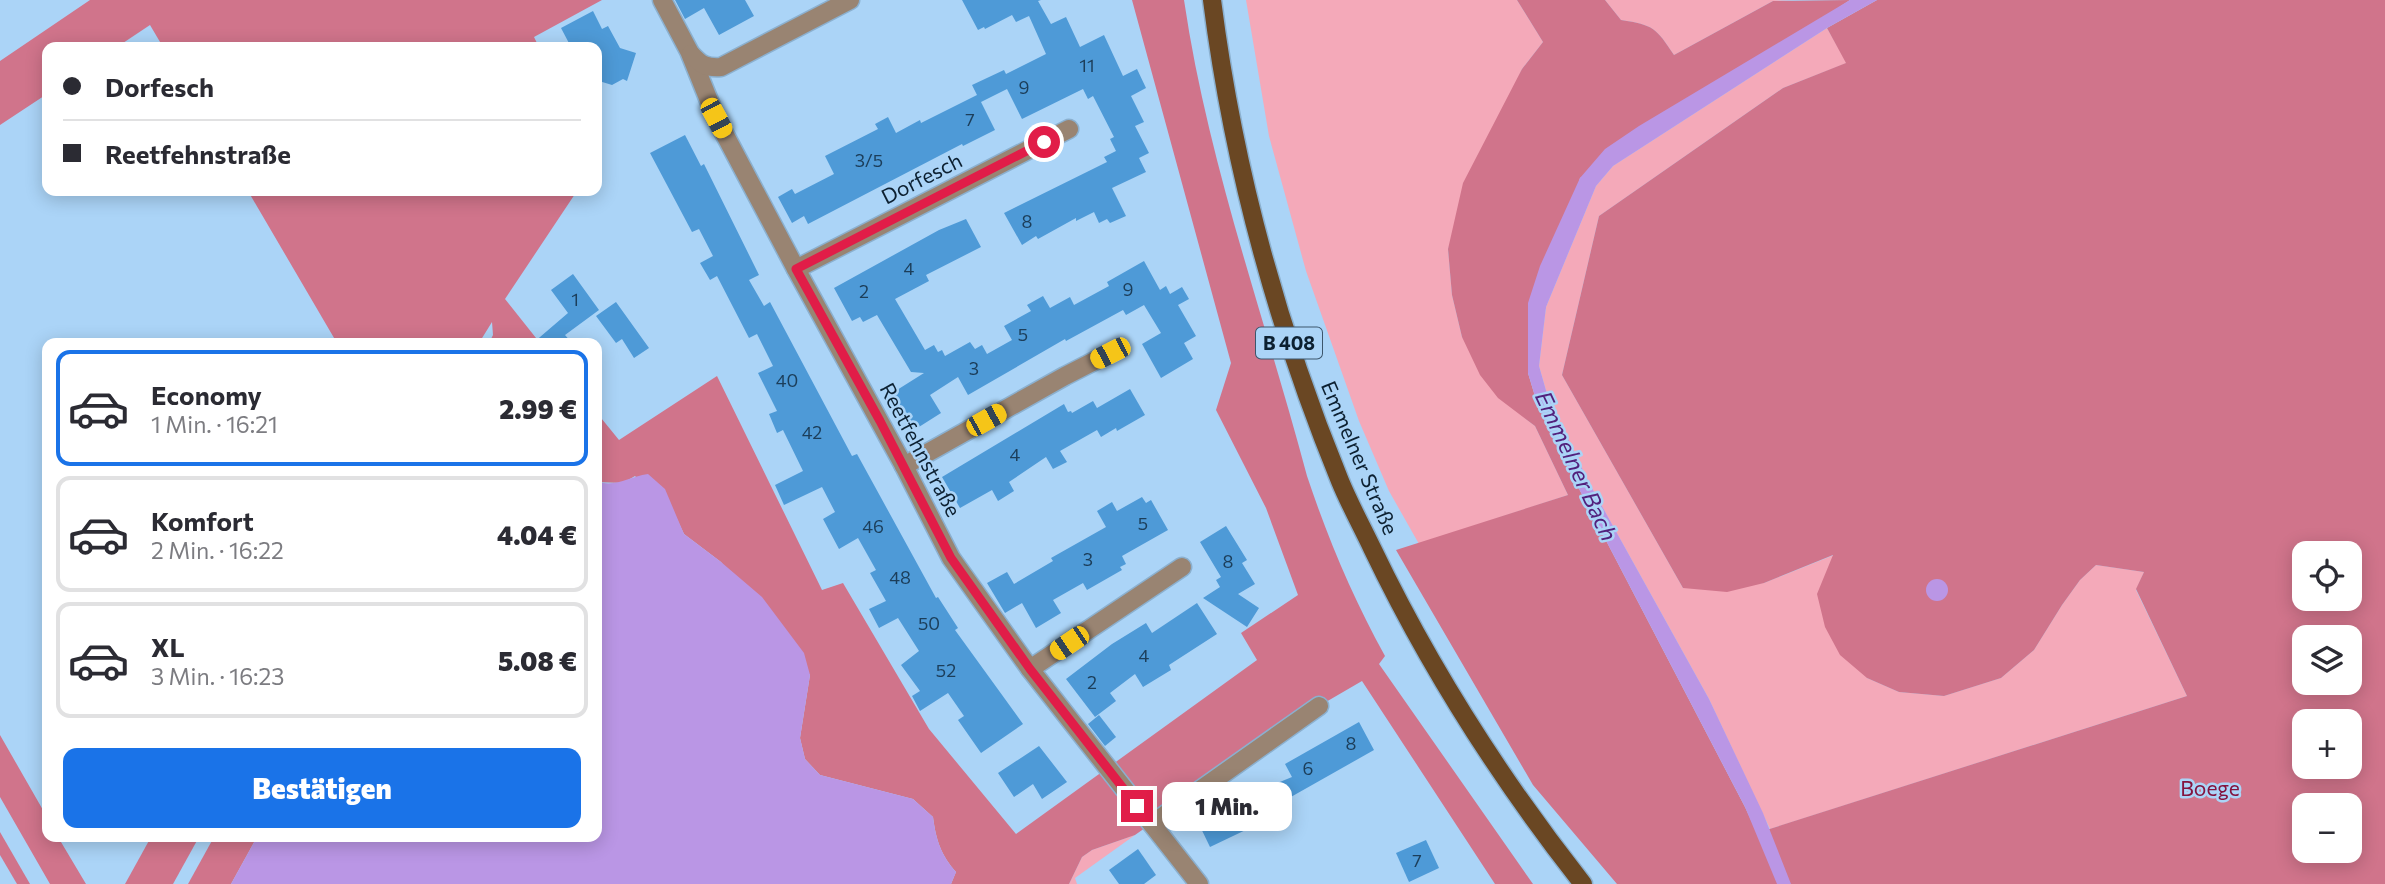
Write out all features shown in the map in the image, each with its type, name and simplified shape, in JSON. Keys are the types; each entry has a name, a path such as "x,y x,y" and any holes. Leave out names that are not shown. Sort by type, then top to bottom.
{"main road":[{"name":"Emmelner Straße","path":"1212,0 1229,108 1254,222 1291,351 1341,483 1399,606 1475,733 1551,844 1583,884"}],"street":[{"name":"Reetfehnstraße","path":"662,0 689,51 716,118 951,558 1030,669 1199,884"},
{"path":"689,51 702,65 709,68 721,67 850,0"},
{"name":"Dorfesch","path":"796,269 1069,129"},
{"path":"904,466 1110,353"},
{"path":"1030,669 1182,567"},
{"path":"1152,824 1319,706"}],"shaded area":[{"path":"1246,0 1517,0 1543,42 1522,69 1448,249 1452,295 1462,337 1526,419 1535,426 1568,495 1419,544 1389,491 1359,421 1306,271 1269,136"},
{"path":"1605,0 1794,0 1773,1 1674,55 1653,29 1621,20"},
{"path":"1827,28 1847,63 1783,88 1599,216 1562,375 1683,588 1764,583 1834,555 1867,678 1899,692 1944,696 2001,678 2034,650 2080,580 2096,565 2144,572 2136,590 2187,696 1770,829 1709,699 1588,481 1547,394 1539,366 1546,307 1596,186 1613,166"},
{"path":"1135,835 1075,878 1077,884 1069,884 1082,857 1092,850"}],"green space":[{"path":"90,0 602,0 534,37 536,42 160,42 150,25 124,42 42,42 42,97 0,125 0,61"},
{"path":"1132,0 1184,0 1194,61 1222,181 1307,476 1342,568 1385,656 1379,664 1533,884 1495,884 1362,681 1319,706 1135,835 1092,850 1082,857 1069,884 951,884 956,872 940,847 933,817 913,799 820,775 805,759 800,738 810,675 721,562 684,534 676,517 635,476 623,483 602,482 602,419 619,440 717,376 822,590 843,583 929,729 1016,834 1257,660 1241,633 1298,595 1266,508 1216,410 1231,363"},
{"name":"Boege","path":"1517,0 1605,0 1621,20 1653,29 1674,55 1773,1 1850,0 1580,178 1528,373 1537,403 1552,437 1757,833 2187,696 2136,589 2144,572 2096,565 2080,580 2034,650 2001,678 1944,696 1899,692 1867,678 1840,655 1825,627 1817,594 1833,555 1764,583 1727,592 1683,588 1562,375 1599,216 1783,88 1846,63 1827,28 1877,0 2385,0 2385,884 1617,884 1533,785 1396,550 1568,495 1535,426 1498,398 1480,375 1462,337 1452,295 1448,249 1463,183 1522,69 1543,42"},
{"path":"251,196 574,196 505,299 536,338 492,338 492,322 482,338 334,338"},
{"path":"0,735 42,808 42,842 61,842 86,884 50,884 0,797"},
{"path":"0,832 30,884 17,884 0,855"},
{"path":"148,842 196,842 173,884 125,884"},
{"path":"211,842 254,842 231,884 188,884"}],"water":[{"name":"Emmelner Bach","path":"1850,0 1877,0 1827,28 1613,166 1596,186 1546,307 1539,366 1547,394 1588,481 1709,699 1763,813 1791,884 1777,884 1745,807 1552,437 1537,403 1528,373 1528,303 1540,266 1580,178 1605,149"},
{"path":"648,474 665,489 684,534 762,597 804,653 810,675 800,738 805,759 820,775 913,799 933,817 940,847 956,872 951,884 231,884 254,842 602,842 602,483"},
{"path":"1937,579 1945,582 1948,590 1945,598 1937,601 1929,598 1926,590 1929,582"}],"building":[{"path":"675,0 745,0 754,16 719,35 704,8 685,19"},
{"path":"962,0 1041,0 1038,1 1051,24 1066,17 1080,47 1104,35 1123,76 1137,69 1146,88 1131,96 1144,122 1135,126 1149,153 1139,158 1146,172 1112,188 1126,216 1110,223 1107,219 1099,223 1094,212 1076,221 1076,218 1038,239 1036,236 1022,245 1004,213 1107,162 1104,157 1116,151 1110,139 1114,137 1093,96 1088,99 1083,89 1022,119 1007,89 981,102 995,130 963,146 962,144 808,224 804,216 792,223 778,197 792,189 795,194 834,174 825,156 878,129 875,124 888,117 896,133 920,120 921,123 977,95 972,85 1004,70 1006,74 1046,54 1029,16 1016,22 1012,15 978,30"},
{"path":"593,11 602,29 608,26 620,48 636,53 627,81 623,79 612,85 602,82 602,42 568,42 561,28"},
{"path":"685,135 701,166 704,164 759,275 749,280 764,306 770,302 852,456 857,454 936,598 938,597 958,628 955,630 1023,724 981,753 958,720 964,716 948,693 920,711 912,696 920,691 901,665 919,651 898,618 879,628 869,609 886,601 870,573 876,570 858,538 839,549 823,519 835,512 822,487 784,505 775,485 803,471 783,430 777,433 769,414 777,411 758,373 773,366 757,334 749,338 717,276 710,280 700,263 713,256 699,229 692,232 650,153"},
{"path":"966,219 981,247 926,275 929,281 895,299 925,350 934,345 938,352 942,350 945,356 970,342 975,349 982,345 987,354 1012,340 1004,326 1031,311 1027,305 1043,296 1050,308 1070,297 1074,305 1109,286 1107,282 1144,261 1160,290 1166,286 1170,294 1182,287 1189,299 1178,305 1196,336 1184,343 1193,359 1161,378 1142,344 1161,333 1144,305 1126,315 1123,310 1066,341 1065,339 968,395 958,377 930,395 941,413 911,432 889,395 924,373 911,372 877,315 863,322 860,317 852,321 834,288 939,230"},
{"path":"573,274 599,310 565,335 568,338 539,338 568,313 551,290"},
{"path":"616,302 649,348 634,358 622,339 616,343 596,316"},
{"path":"1130,389 1145,415 1101,437 1097,430 1060,451 1067,462 1053,469 1046,457 1009,482 1014,491 998,501 992,490 960,508 942,477 1064,404 1068,412 1072,413 1093,401 1097,408"},
{"path":"1142,497 1146,503 1151,500 1168,530 1122,556 1126,564 1120,567 1122,570 1087,590 1083,583 1053,600 1061,613 1036,628 1022,603 1005,613 987,583 1007,572 1014,584 1053,561 1051,558 1106,527 1097,511 1112,502 1117,511"},
{"path":"1226,526 1247,560 1242,563 1255,584 1238,594 1259,608 1247,627 1203,598 1220,587 1216,580 1221,577 1200,542"},
{"path":"1197,603 1217,634 1169,665 1171,670 1143,687 1135,674 1110,693 1116,701 1095,717 1066,679 1112,644 1146,623 1152,633"},
{"path":"1099,715 1116,737 1105,746 1088,724"},
{"path":"1359,722 1374,750 1282,802 1287,814 1210,847 1196,818 1292,777 1285,764"},
{"path":"1039,746 1067,782 1042,799 1033,784 1014,797 998,773"},
{"path":"1426,840 1439,868 1409,882 1396,853"},
{"path":"1138,849 1156,875 1144,884 1119,884 1109,870"}],"route":[{"path":"1044,142 796,269 880,421 951,558 1030,669 1137,806"}]}
